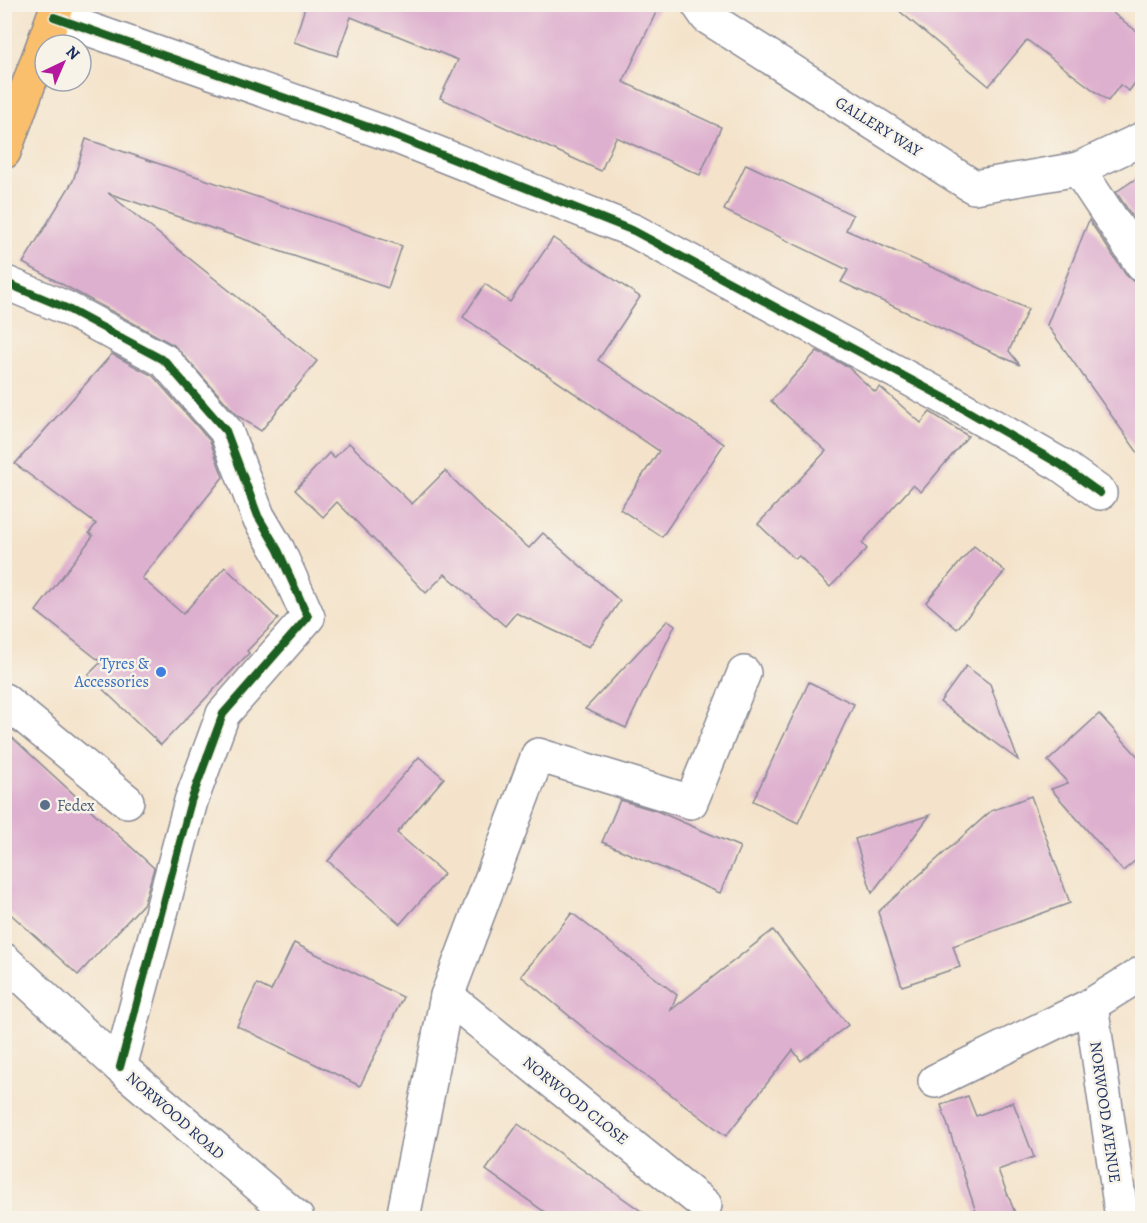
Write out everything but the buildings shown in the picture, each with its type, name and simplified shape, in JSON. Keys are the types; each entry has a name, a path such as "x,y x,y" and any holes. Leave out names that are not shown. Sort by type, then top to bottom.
{"main road":[{"path":"4,152 15,92 56,11"}],"street":[{"name":"GALLERY WAY","path":"698,4 706,17 974,187 1078,169 1143,139"},
{"path":"56,11 397,137 634,231 943,397 1061,465 1100,492"},
{"path":"1078,169 1143,265"},
{"path":"4,282 66,308 165,361 225,431 258,516 278,550 308,617 223,714 191,801 120,1067"},
{"path":"403,1218 447,996 538,755 691,802 744,673"},
{"path":"4,700 127,801"},
{"name":"NORWOOD ROAD","path":"4,960 120,1067 297,1218"},
{"path":"935,1081 1091,1005 1143,973"},
{"name":"NORWOOD CLOSE","path":"447,996 705,1205"},
{"name":"NORWOOD AVENUE","path":"1091,1005 1122,1218"}],"cycle path":[{"path":"54,17 397,137 634,231 943,397 1061,465 1100,493"},
{"path":"4,282 66,308 165,361 226,431 258,516 278,550 308,617 223,714 191,801 120,1067"}],"place":[{"name":"Tyres & Accessories","path":"161,672"},
{"name":"Fedex","path":"45,805"}]}
